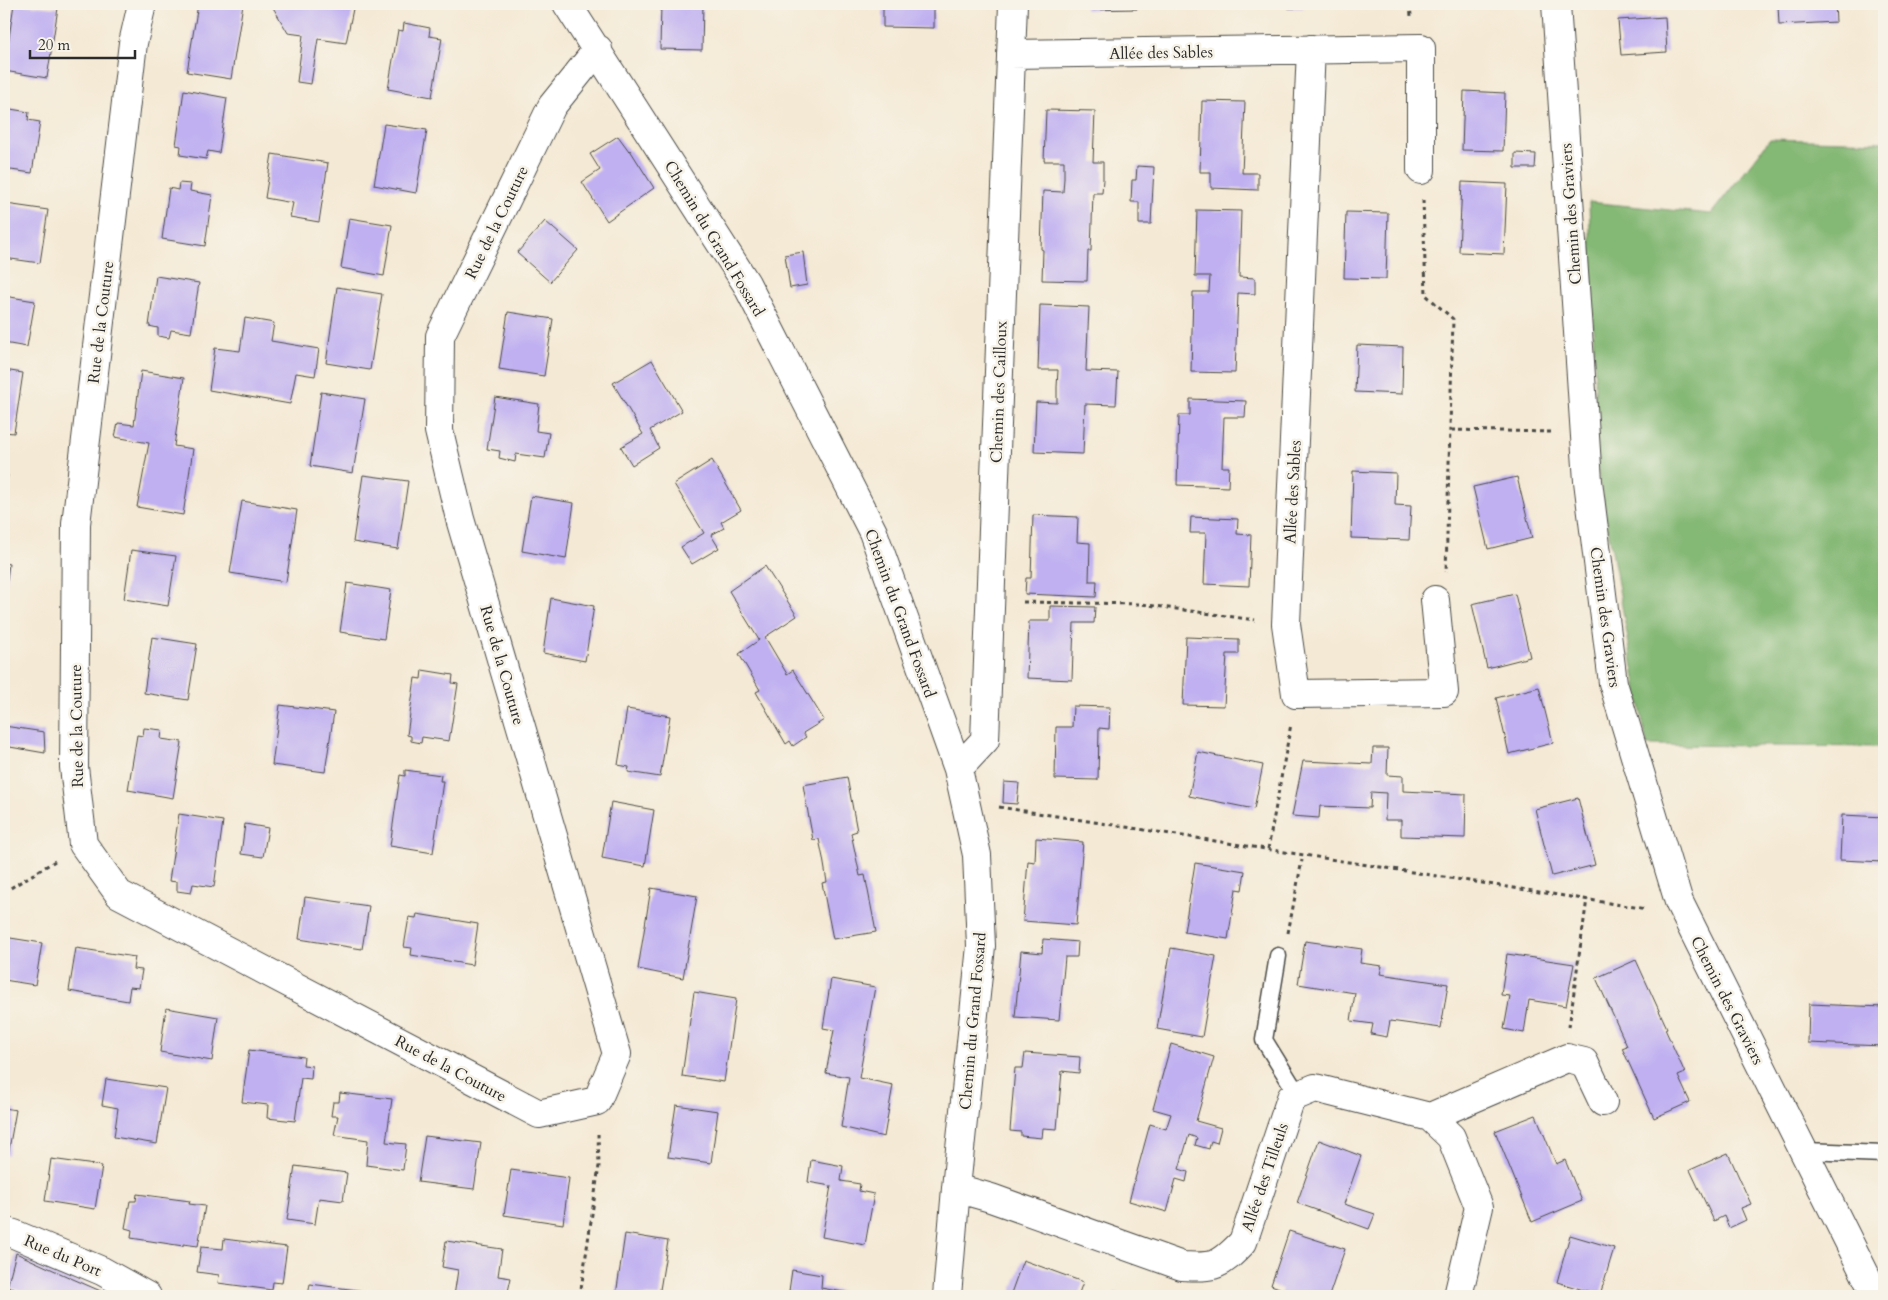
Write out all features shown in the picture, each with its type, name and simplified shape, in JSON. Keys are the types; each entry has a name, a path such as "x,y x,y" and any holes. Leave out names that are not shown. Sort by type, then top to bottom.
{"street":[{"name":"Rue de la Couture","path":"142,4 133,43 76,524 74,767 84,844 119,894 539,1114 597,1101 617,1054 460,520 439,431 440,336 552,106 598,49"},
{"name":"Chemin du Grand Fossard","path":"567,4 598,49 746,283 873,532 958,769 977,855 982,946 956,1188 947,1296"},
{"name":"Chemin des Cailloux","path":"958,769 985,740 1013,4"},
{"name":"Chemin des Graviers","path":"1556,4 1588,481 1613,683 1679,902 1876,1296"},
{"name":"Allée des Sables","path":"1011,54 1422,48 1421,170"},
{"name":"Allée des Sables","path":"1296,694 1286,624 1311,50"},
{"path":"1296,694 1444,692 1435,600"},
{"path":"1430,1117 1568,1058 1584,1062 1603,1102"},
{"path":"1298,1095 1315,1088 1430,1117 1451,1137 1479,1207 1458,1296"},
{"name":"Allée des Tilleuls","path":"956,1188 991,1198 1182,1266 1206,1267 1225,1260 1242,1242 1291,1098 1298,1095"},
{"name":"Rue du Port","path":"4,1231 102,1271 147,1296"}],"lane":[{"path":"1278,956 1264,1040 1298,1095"},
{"path":"1804,1151 1884,1154"}],"path":[{"path":"1421,170 1426,296 1453,319 1448,568 1435,600"},
{"path":"1451,430 1585,433"},
{"path":"990,602 1141,604 1286,624"},
{"path":"1268,849 1296,694"},
{"path":"966,808 996,806 1658,910 1679,902"},
{"path":"4,892 84,844"},
{"path":"1278,956 1287,943 1302,860"},
{"path":"1568,1058 1569,1028 1587,899"},
{"path":"580,1296 599,1166 597,1101"}],"green space":[{"path":"1770,139 1884,142 1884,747 1647,745 1598,473 1589,202 1711,214"}],"building":[{"path":"14,4 58,8 47,78 4,71"},
{"path":"198,4 243,4 231,79 187,72"},
{"path":"271,4 354,4 346,43 318,39 311,84 297,82 303,35 288,33"},
{"path":"661,4 703,4 702,50 660,49"},
{"path":"883,4 934,4 934,28 883,27"},
{"path":"1085,4 1137,4 1137,9 1085,10"},
{"path":"1288,4 1303,4 1303,8 1288,8"},
{"path":"1778,4 1835,4 1836,22 1779,25"},
{"path":"1665,17 1667,52 1621,55 1618,20"},
{"path":"404,23 430,28 429,36 442,38 432,97 388,89 398,30 403,31"},
{"path":"184,90 227,98 219,153 208,151 206,159 180,155 181,146 176,145"},
{"path":"1464,91 1505,93 1503,151 1462,150"},
{"path":"1202,101 1245,102 1242,173 1258,173 1258,190 1211,188 1211,172 1200,172"},
{"path":"4,108 29,112 28,120 40,122 32,173 4,169"},
{"path":"1046,110 1095,111 1093,162 1103,162 1103,179 1102,193 1093,193 1091,251 1088,251 1087,281 1042,280 1043,191 1063,192 1064,178 1064,161 1044,161"},
{"path":"384,124 427,130 416,193 374,185"},
{"path":"618,136 630,150 654,188 607,221 582,182 600,170 590,154"},
{"path":"1515,153 1536,154 1535,168 1515,168"},
{"path":"272,154 328,163 319,222 290,217 293,203 265,198"},
{"path":"1137,166 1154,167 1151,224 1139,224 1139,202 1131,202 1132,180 1136,180"},
{"path":"1462,182 1507,184 1504,254 1459,252"},
{"path":"179,183 191,184 190,191 212,195 205,246 162,239 169,188 178,190"},
{"path":"6,204 48,210 40,263 4,258 4,217"},
{"path":"1197,210 1241,211 1239,277 1255,278 1255,294 1238,293 1235,373 1191,372 1193,292 1209,292 1210,276 1195,276"},
{"path":"1346,212 1388,213 1386,279 1344,278"},
{"path":"349,218 392,225 384,276 341,268"},
{"path":"545,221 578,250 550,282 517,253"},
{"path":"803,252 807,285 790,288 785,255"},
{"path":"156,276 199,283 191,333 171,330 169,338 158,336 158,328 149,326"},
{"path":"337,287 382,294 370,370 326,363"},
{"path":"4,296 35,301 27,347 4,343"},
{"path":"1040,305 1089,307 1086,371 1118,372 1116,405 1085,404 1083,454 1034,452 1036,402 1057,403 1058,370 1038,370"},
{"path":"508,312 553,319 544,376 499,369"},
{"path":"245,318 274,323 271,341 319,349 315,376 296,373 290,404 209,390 215,348 240,351"},
{"path":"1357,345 1403,347 1402,394 1355,392"},
{"path":"652,360 682,411 650,430 659,448 632,465 621,447 643,434 613,383"},
{"path":"4,370 23,373 14,433 4,432"},
{"path":"141,371 184,378 174,446 193,449 183,515 137,507 149,443 115,437 118,423 134,425"},
{"path":"321,392 365,399 353,473 310,466"},
{"path":"495,397 539,404 536,431 549,433 545,458 516,454 515,462 499,458 500,451 487,449"},
{"path":"1190,399 1246,401 1245,417 1224,417 1222,467 1229,467 1228,487 1177,485 1179,415 1190,415"},
{"path":"712,460 741,510 721,522 724,528 711,535 719,548 692,564 681,547 704,533 674,484"},
{"path":"1353,471 1396,473 1395,505 1411,506 1409,540 1351,538"},
{"path":"4,474 8,475 5,495 4,495"},
{"path":"363,475 408,481 398,549 353,542"},
{"path":"1517,477 1532,538 1488,549 1473,487"},
{"path":"531,496 574,503 566,559 522,551"},
{"path":"242,501 297,510 286,582 230,573"},
{"path":"1033,515 1078,517 1077,542 1090,543 1089,581 1097,581 1096,597 1025,594 1026,578 1031,578"},
{"path":"1191,517 1238,519 1237,534 1251,535 1249,586 1204,584 1206,533 1190,533"},
{"path":"131,550 176,556 168,606 124,599"},
{"path":"4,563 9,564 5,594 4,594"},
{"path":"765,566 797,616 765,637 787,674 793,670 824,720 803,733 806,737 793,746 790,741 786,744 756,692 760,690 739,654 759,640 729,591"},
{"path":"347,583 391,590 384,639 340,632"},
{"path":"1515,594 1530,657 1487,668 1472,604"},
{"path":"551,598 594,606 585,661 543,653"},
{"path":"1050,606 1095,607 1094,623 1074,623 1072,680 1027,678 1029,621 1050,621"},
{"path":"152,637 197,644 188,700 144,693"},
{"path":"1186,637 1239,639 1239,654 1227,654 1224,706 1183,705"},
{"path":"422,670 453,675 452,683 458,684 449,741 422,737 421,743 411,741 411,736 407,735 415,678 421,679"},
{"path":"1539,687 1553,743 1509,754 1496,698"},
{"path":"280,705 334,712 325,772 272,765"},
{"path":"1073,706 1110,707 1109,729 1099,728 1098,780 1055,779 1056,727 1072,727"},
{"path":"627,709 670,716 660,777 628,772 629,767 618,765"},
{"path":"4,726 44,732 45,753 4,746"},
{"path":"144,728 162,730 161,739 182,742 173,798 128,790 137,735 143,736"},
{"path":"1373,748 1388,748 1387,775 1403,776 1403,791 1466,794 1465,838 1401,836 1401,820 1385,820 1386,793 1371,792 1370,808 1320,806 1319,818 1292,816 1303,761 1372,764"},
{"path":"1198,752 1263,765 1254,809 1189,796"},
{"path":"405,770 441,775 440,781 443,781 433,853 390,846 400,775 405,776"},
{"path":"847,777 857,831 851,833 860,876 865,875 876,932 833,939 822,883 827,882 823,858 819,839 813,840 803,785"},
{"path":"1004,782 1019,783 1017,804 1003,803"},
{"path":"1578,798 1595,865 1552,876 1535,809"},
{"path":"611,802 654,810 645,866 602,858"},
{"path":"179,814 223,821 214,887 193,884 191,893 177,891 177,882 169,881"},
{"path":"1842,815 1884,817 1884,862 1840,860"},
{"path":"245,824 268,828 263,857 241,854"},
{"path":"1036,838 1083,842 1076,925 1023,921 1028,861 1035,862"},
{"path":"1195,863 1245,871 1242,890 1236,889 1228,939 1184,932"},
{"path":"651,888 697,896 683,978 638,969"},
{"path":"305,897 369,906 362,949 299,939"},
{"path":"417,914 478,924 472,965 411,955 412,948 404,947 409,917 416,918"},
{"path":"4,937 42,943 35,985 4,980"},
{"path":"1043,939 1078,942 1077,957 1065,957 1059,1020 1015,1017 1021,951 1042,953"},
{"path":"1305,941 1362,949 1360,963 1382,966 1380,974 1448,984 1441,1028 1390,1021 1387,1037 1371,1034 1373,1024 1351,1021 1355,993 1298,984"},
{"path":"76,948 135,957 133,969 142,970 139,988 130,987 128,1001 69,991"},
{"path":"1171,948 1216,956 1202,1037 1157,1029"},
{"path":"1507,954 1574,964 1566,1006 1529,1000 1524,1033 1504,1029 1510,996 1501,995"},
{"path":"1636,960 1685,1073 1678,1076 1690,1102 1654,1118 1622,1048 1627,1046 1596,978"},
{"path":"831,979 875,987 859,1078 893,1085 884,1137 841,1127 849,1077 826,1073 834,1030 823,1028"},
{"path":"694,992 736,999 724,1082 682,1076"},
{"path":"1809,1004 1884,1007 1883,1046 1808,1043"},
{"path":"166,1008 218,1017 212,1061 160,1052"},
{"path":"1171,1044 1214,1057 1196,1121 1221,1128 1217,1143 1211,1141 1209,1149 1195,1145 1197,1138 1189,1135 1179,1169 1188,1172 1186,1182 1176,1179 1167,1212 1129,1201 1150,1124 1166,1129 1171,1114 1153,1109"},
{"path":"249,1050 304,1057 303,1065 312,1066 311,1079 301,1078 295,1121 267,1118 268,1105 242,1102"},
{"path":"1025,1053 1080,1057 1079,1073 1062,1071 1057,1129 1043,1128 1042,1138 1021,1136 1021,1132 1010,1131 1015,1068 1023,1068"},
{"path":"106,1079 166,1088 157,1144 114,1137 118,1108 102,1105"},
{"path":"340,1093 392,1099 386,1142 406,1144 403,1170 366,1165 368,1140 334,1135 338,1116 331,1116 333,1102 339,1102"},
{"path":"676,1105 718,1111 711,1163 668,1157"},
{"path":"4,1108 16,1110 8,1155 4,1154"},
{"path":"1536,1115 1556,1164 1565,1160 1582,1201 1532,1222 1495,1131"},
{"path":"425,1136 481,1143 474,1189 418,1182"},
{"path":"1319,1140 1361,1156 1344,1204 1375,1214 1369,1229 1297,1203"},
{"path":"1728,1153 1751,1204 1741,1208 1746,1220 1729,1228 1724,1216 1714,1221 1690,1170"},
{"path":"51,1159 102,1166 95,1209 45,1201"},
{"path":"811,1160 843,1166 841,1181 860,1184 859,1191 874,1194 865,1245 822,1237 831,1186 808,1182"},
{"path":"295,1166 347,1173 343,1201 319,1198 315,1224 287,1220"},
{"path":"511,1170 569,1178 563,1224 504,1215"},
{"path":"137,1194 190,1201 189,1204 205,1206 198,1246 183,1244 183,1246 131,1238 132,1230 125,1228 130,1201 136,1201"},
{"path":"1289,1231 1345,1249 1329,1296 1284,1296 1280,1295 1282,1289 1271,1285"},
{"path":"625,1234 668,1241 659,1296 616,1295"},
{"path":"1570,1235 1614,1248 1600,1295 1557,1282"},
{"path":"224,1239 287,1247 282,1283 273,1282 272,1290 218,1283 219,1275 197,1272 201,1247 223,1249"},
{"path":"446,1241 502,1249 498,1276 511,1278 507,1296 454,1296 458,1270 442,1267"},
{"path":"16,1253 112,1296 37,1296 7,1287"},
{"path":"1023,1260 1083,1282 1078,1296 1010,1296"},
{"path":"792,1270 822,1275 821,1288 849,1293 848,1296 810,1296 789,1291"},
{"path":"310,1284 365,1291 364,1296 308,1296"},
{"path":"1115,1292 1126,1296 1114,1296"}]}
